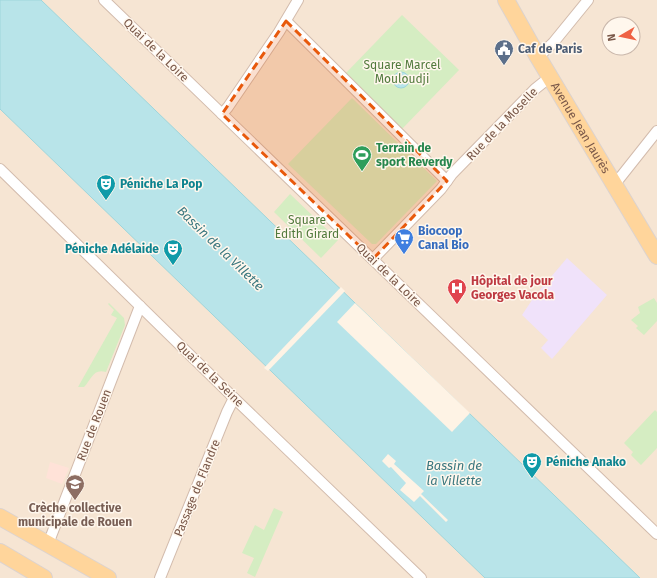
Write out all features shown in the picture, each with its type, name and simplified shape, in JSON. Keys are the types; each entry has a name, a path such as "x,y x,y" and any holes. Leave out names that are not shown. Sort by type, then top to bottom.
{"main road":[{"name":"Avenue Jean Jaurès","path":"506,0 538,58 657,256"},
{"path":"0,517 108,578"},
{"path":"0,552 44,578"}],"street":[{"name":"Quai de la Loire","path":"104,0 657,534"},
{"path":"222,114 286,21 298,0"},
{"path":"538,58 553,43 588,0"},
{"path":"286,21 447,181"},
{"name":"Rue de la Moselle","path":"373,260 535,89 550,77"},
{"path":"615,184 657,131"},
{"name":"Quai de la Seine","path":"0,169 421,578"},
{"name":"Rue de Rouen","path":"48,544 140,306"},
{"name":"Passage de Flandre","path":"160,578 234,398"}],"highlighted area":[{"path":"286,21 447,181 373,259 222,114"}],"shaded area":[{"path":"0,0 657,0 657,578 0,578"},
{"path":"567,258 607,295 552,359 541,348 548,340 522,315 534,297"},
{"path":"50,462 69,468 62,484 46,478"}],"green space":[{"name":"Square Marcel Mouloudji","path":"402,15 459,70 402,129 345,74"},
{"name":"Terrain de sport Reverdy","path":"352,98 437,181 376,244 372,244 288,164"},
{"name":"Square Édith Girard","path":"290,194 338,240 321,258 274,212"},
{"path":"654,298 657,303 657,321 644,335 636,328 638,326 631,320 640,313 638,307"},
{"path":"109,303 124,318 125,325 106,372 102,371 95,373 84,387 78,387 117,318 111,315 114,310 108,304"},
{"path":"655,410 657,412 657,448 641,465 631,455 633,452 624,443"},
{"path":"274,508 283,512 255,577 247,573 254,558 242,553 255,525 264,530"}],"water":[{"name":"Bassin de la Villette","path":"0,0 41,0 640,578 485,578 0,109"},
{"path":"401,72 408,77 409,80 404,87 401,88 394,83 393,80 398,73"}],"pier":[{"path":"341,287 345,291 268,371 264,368"},
{"path":"355,303 470,413 452,432 337,322"},
{"path":"388,454 396,461 394,464 424,491 421,494 448,520 446,522 420,496 414,502 400,490 406,483 391,467 389,468 382,461"}],"place":[{"name":"Caf de Paris","path":"504,66"},
{"name":"Terrain de sport Reverdy","path":"362,172"},
{"name":"Péniche La Pop","path":"106,201"},
{"name":"Biocoop Canal Bio","path":"404,255"},
{"name":"Péniche Adélaide","path":"173,266"},
{"name":"Hôpital de jour Georges Vacola","path":"457,305"},
{"name":"Péniche Anako","path":"532,479"},
{"name":"Crèche collective municipale de Rouen","path":"75,501"}]}
